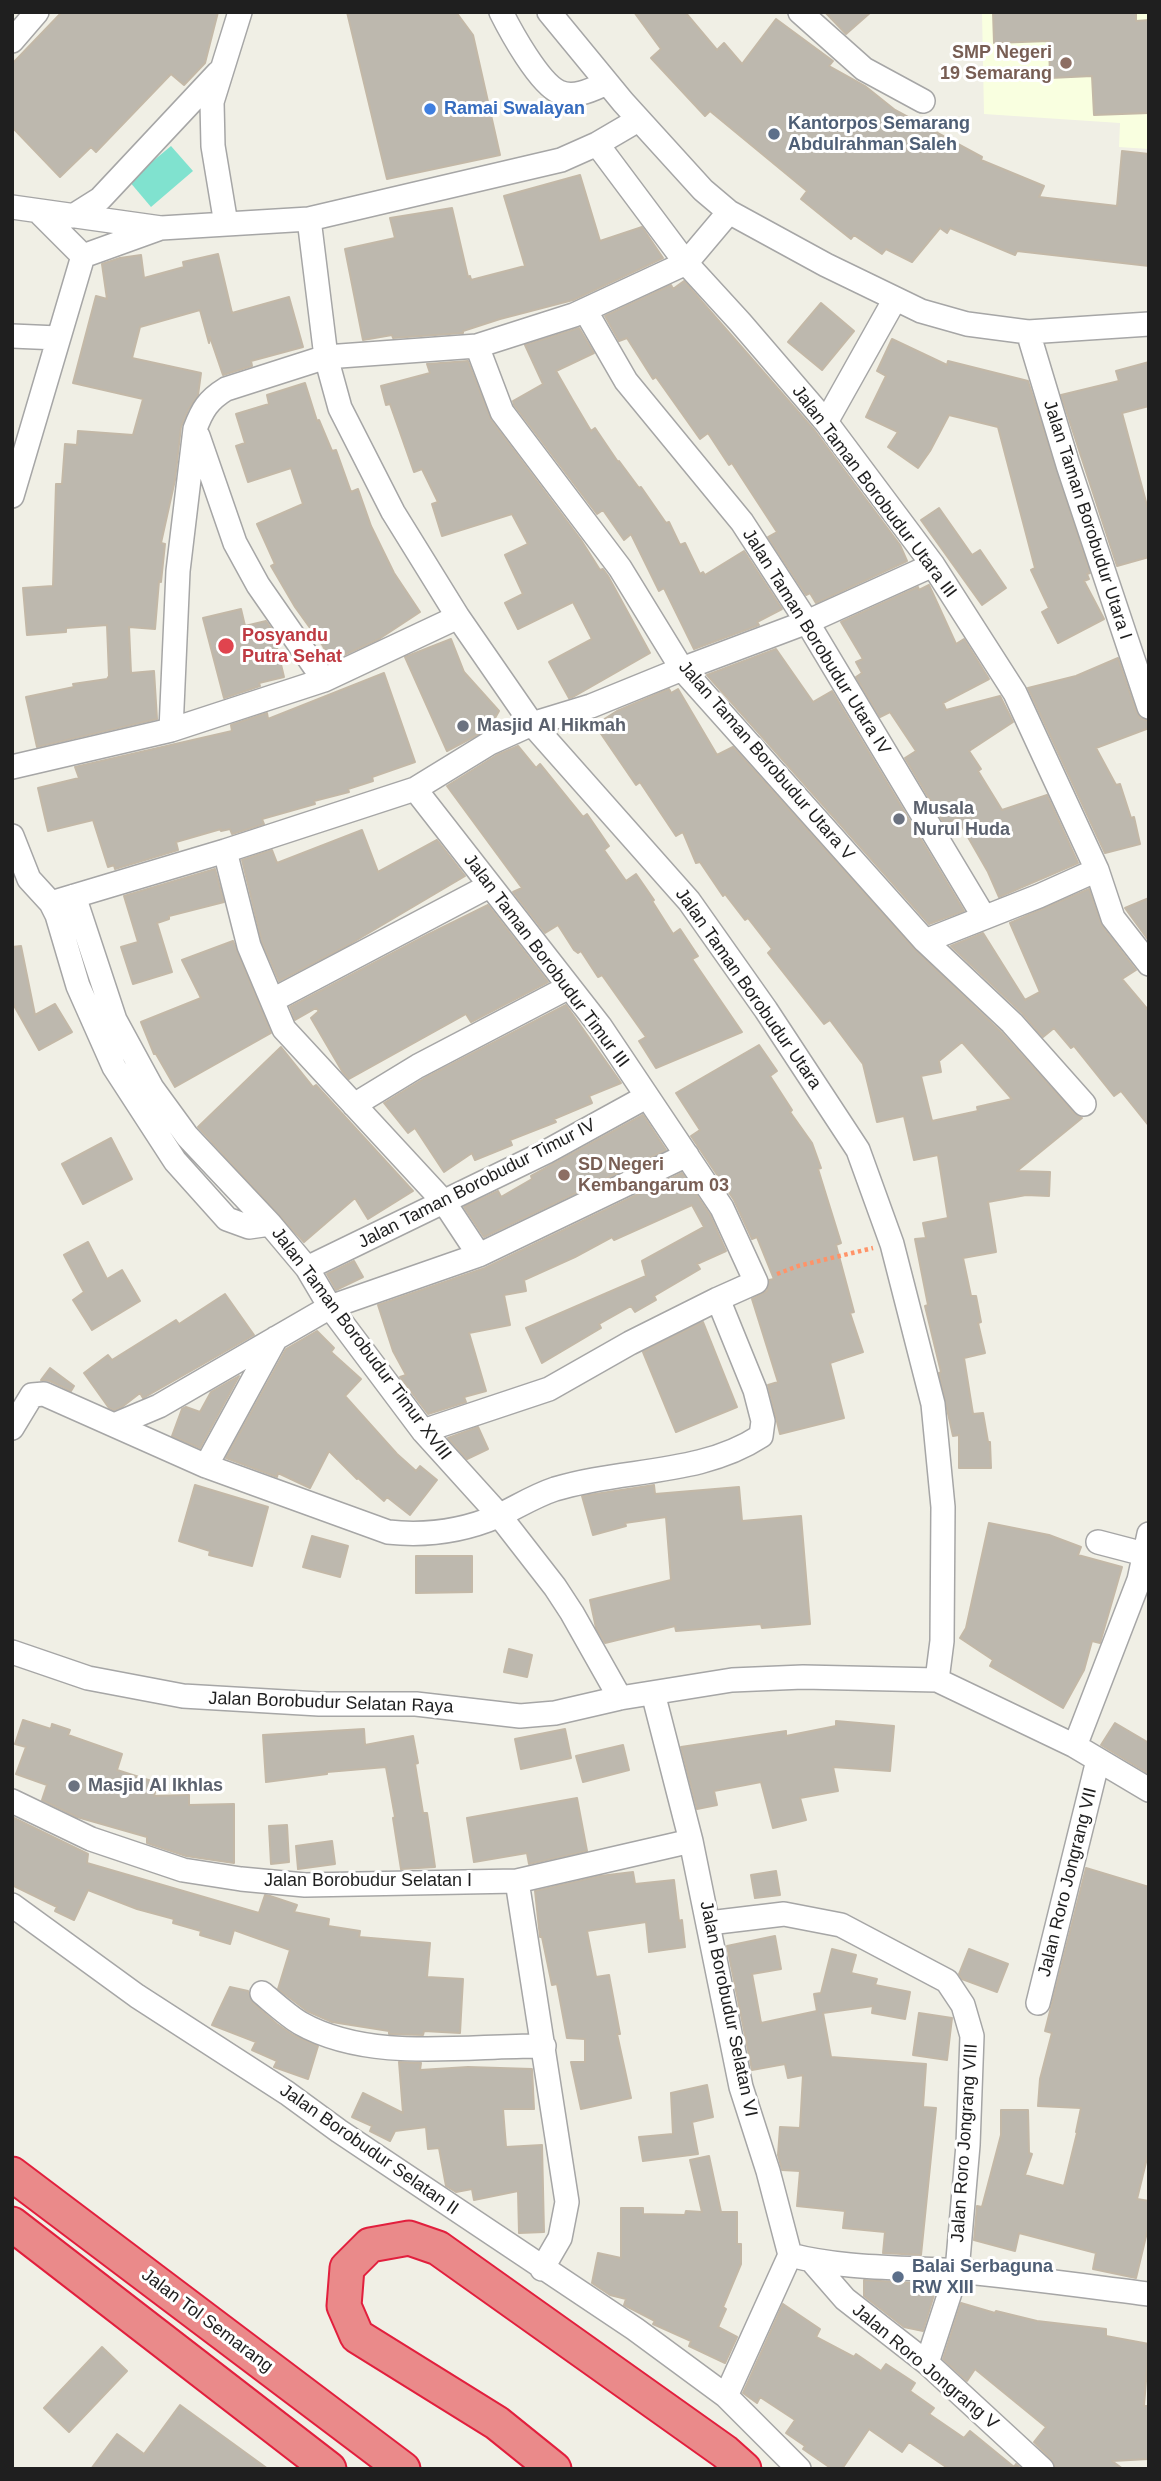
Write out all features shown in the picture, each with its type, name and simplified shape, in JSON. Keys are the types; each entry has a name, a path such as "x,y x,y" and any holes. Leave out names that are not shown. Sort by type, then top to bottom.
{"highway":[{"name":"Jalan Tol Semarang","path":"12,2174 403,2469"},
{"path":"12,2224 315,2464"},
{"path":"554,2469 497,2423 357,2336 344,2306 347,2268 370,2245 408,2238 438,2248 590,2354 725,2452 744,2469"}],"street":[{"path":"12,41 37,12"},
{"path":"226,224 213,146 212,102 240,12"},
{"path":"501,12 535,69 559,92 583,94 607,83"},
{"path":"800,12 864,69 923,101"},
{"path":"552,13 638,120 703,190 729,212 826,265 920,312 967,324 1028,332 1149,324"},
{"path":"73,216 100,199 223,69"},
{"path":"12,207 161,228 309,219 561,159 597,144 638,120"},
{"name":"Jalan Taman Borobudur Utara III","path":"597,144 686,263 826,422 933,565 1015,693 1097,870 1113,918 1149,964"},
{"path":"39,212 83,256"},
{"path":"171,730 177,571 195,429 203,408 212,398 226,389 326,357 477,346 585,310 686,263 729,212"},
{"name":"Jalan Taman Borobudur Utara","path":"309,219 326,357 340,408 393,512 458,617 532,724 689,901 858,1150 892,1244 933,1404 943,1507 942,1640 937,1680"},
{"path":"83,256 161,228"},
{"path":"13,489 83,256"},
{"path":"826,422 895,299"},
{"name":"Jalan Taman Borobudur Utara IV","path":"585,310 626,381 742,522 807,622 984,917"},
{"name":"Jalan Taman Borobudur Utara I","path":"1028,332 1068,465 1149,707"},
{"path":"12,336 58,338"},
{"name":"Jalan Taman Borobudur Utara V","path":"477,346 502,412 620,568 682,668 926,941 1012,1023 1084,1104"},
{"path":"195,429 235,543 258,585 324,680"},
{"path":"51,903 225,851 415,789 490,743 532,724 591,706 682,668 807,622 933,565"},
{"path":"12,767 171,730 324,680 458,617"},
{"name":"Jalan Taman Borobudur Timur III","path":"415,789 600,1026 722,1208 756,1282"},
{"path":"12,836 29,879 51,903 78,986 114,1067 175,1161 227,1219 248,1227 270,1224"},
{"path":"225,851 249,946 284,1029 444,1202 480,1255"},
{"path":"926,941 1097,870"},
{"path":"272,1000 489,886"},
{"name":"Jalan Taman Borobudur Timur XVIII","path":"74,897 115,1020 152,1088 187,1136 270,1224 307,1268 330,1307 423,1431 499,1516 572,1613 620,1698"},
{"path":"354,1105 418,1066 569,987"},
{"name":"Jalan Taman Borobudur Timur IV","path":"307,1268 546,1152 646,1097"},
{"path":"114,1425 159,1406 330,1307 480,1255 687,1154"},
{"path":"423,1431 549,1389 630,1343 756,1282"},
{"path":"12,1428 32,1395 44,1394 206,1466 388,1532 414,1534 466,1528 499,1516 525,1500 556,1489 606,1477 684,1466 742,1448 761,1436 764,1421 755,1390 718,1299"},
{"path":"206,1466 276,1338"},
{"path":"1074,1746 1144,1582 1146,1544 1098,1542"},
{"name":"Jalan Borobudur Selatan Raya","path":"12,1652 88,1678 183,1696 319,1704 416,1704 520,1716 555,1713 653,1693"},
{"path":"653,1693 732,1680 803,1677 937,1680"},
{"name":"Jalan Roro Jongrang VII","path":"937,1680 1074,1746 1149,1790"},
{"name":"Jalan Borobudur Selatan VI","path":"653,1693 691,1841 741,2087 768,2171 801,2258"},
{"name":"Jalan Roro Jongrang VII","path":"1038,2003 1098,1760"},
{"name":"Jalan Borobudur Selatan I","path":"12,1801 91,1839 183,1870 305,1885 517,1881 691,1841"},
{"path":"517,1881 567,2202 560,2238 542,2269"},
{"name":"Jalan Borobudur Selatan II","path":"12,1905 137,1996 288,2093 339,2131 635,2329 726,2396"},
{"name":"Jalan Roro Jongrang VIII","path":"709,1923 784,1914 841,1924 947,1981 963,2005 972,2036 968,2145 957,2271 927,2363"},
{"path":"262,1993 300,2023 357,2045 454,2050 544,2046"},
{"path":"800,2469 726,2396 801,2258 957,2271 1149,2294"},
{"name":"Jalan Roro Jongrang V","path":"801,2258 845,2299 927,2363 1042,2469"}],"path":[{"path":"756,1282 798,1266 892,1244"}],"shaded area":[{"name":"SMP Negeri 19 Semarang","path":"982,12 1149,12 1149,149 1119,147 1120,123 984,114"},
{"path":"171,146 193,171 151,207 129,181"}],"building":[{"path":"62,12 218,12 205,63 184,85 171,74 96,152 91,147 60,177 12,127 12,64"},
{"name":"Ramai Swalayan","path":"347,12 456,12 473,35 500,155 387,179"},
{"path":"634,12 685,12 717,50 724,43 742,64 776,19 833,61 829,66 865,86 895,110 982,157 981,160 1044,186 1039,197 1117,206 1122,151 1149,154 1149,266 1017,251 1015,255 950,228 947,233 940,228 912,262 886,249 882,254 854,235 851,239 801,199 807,191 710,111 705,116 651,58 661,49"},
{"path":"825,12 871,12 846,34"},
{"path":"993,12 1136,12 1136,21 1149,20 1149,113 1094,115 1092,76 1050,78 1049,41 994,43"},
{"path":"580,175 600,241 642,227 663,258 573,300 500,319 463,333 393,338 392,335 363,340 345,249 395,238 390,218 452,208 468,277 470,276 471,280 525,266 504,196"},
{"path":"218,254 232,313 289,297 303,347 251,361 252,366 223,375 210,337 209,343 200,310 140,327 132,358 201,373 198,395 181,427 175,480 161,543 165,544 155,629 129,627 131,673 154,671 157,719 37,747 26,697 74,687 73,684 107,679 109,676 107,625 66,628 66,632 27,635 23,588 53,586 56,484 62,484 65,444 77,445 78,431 133,435 143,399 73,383 96,296 107,299 102,264 141,255 144,278 184,267 183,262"},
{"path":"684,281 815,431 900,545 907,561 816,603 810,593 806,595 768,537 777,532 732,463 729,465 708,433 700,439 656,377 653,379 627,338 619,341 605,316 671,285 673,289"},
{"path":"821,303 854,331 822,370 788,342"},
{"path":"579,328 594,353 556,371 591,431 595,428 666,523 669,522 680,545 685,543 700,574 703,572 705,575 744,551 782,609 757,622 759,625 694,649 664,588 659,591 631,534 624,540 603,510 597,514 514,405 513,401 543,384 525,345"},
{"path":"892,339 947,365 948,361 1028,381 1090,573 1087,574 1089,579 1084,581 1104,619 1058,643 1042,612 1049,608 1031,570 1035,568 998,427 949,415 918,468 888,447 898,432 866,417 886,376 877,371"},
{"path":"468,361 491,420 581,540 600,570 603,569 608,576 650,653 573,697 569,698 549,662 592,639 573,602 518,629 505,603 523,594 505,555 528,544 512,514 442,536 432,504 438,502 422,469 414,472 390,404 386,405 381,386 430,373 427,364"},
{"path":"1149,362 1149,406 1122,413 1149,513 1149,557 1117,566 1061,395 1119,381 1116,371"},
{"path":"305,383 317,421 319,420 332,451 336,450 351,492 358,489 371,526 394,573 420,612 379,639 331,661 271,566 275,564 257,524 303,504 291,468 248,482 236,446 245,443 236,414 269,404 267,395"},
{"path":"939,508 972,555 980,550 1006,588 982,605 921,520"},
{"path":"929,585 956,644 964,639 989,679 943,703 946,710 1000,696 1013,722 969,751 981,769 978,771 1002,810 1047,795 1078,863 999,897 957,818 945,825 905,758 916,751 890,712 880,717 856,677 862,673 856,662 863,659 841,622 918,587 919,590"},
{"path":"241,609 245,626 266,621 273,631 284,677 259,683 260,686 224,698 203,618"},
{"path":"451,639 464,672 499,711 495,718 500,723 447,751 405,657"},
{"path":"776,649 813,702 832,691 964,911 929,924 707,675"},
{"path":"1118,658 1136,711 1140,718 1149,721 1149,728 1096,748 1116,785 1120,784 1131,818 1134,817 1140,844 1105,853 1028,688 1076,676"},
{"path":"384,673 415,762 372,777 373,781 348,789 349,792 262,819 264,824 232,834 230,829 221,829 176,842 178,850 115,869 114,865 108,867 93,820 48,831 38,788 79,778 75,767 232,731 231,725 267,713 268,719"},
{"path":"669,689 671,693 678,689 717,755 733,747 915,950 1002,1033 1074,1113 1082,1118 1017,1171 1050,1172 1049,1196 1026,1195 988,1202 996,1252 963,1258 971,1296 976,1296 981,1322 978,1323 985,1353 964,1358 973,1414 983,1413 990,1442 991,1468 959,1468 959,1435 953,1436 925,1306 928,1305 915,1239 926,1238 923,1223 948,1218 938,1155 914,1160 904,1116 877,1122 863,1064 830,1020 824,1024 768,953 772,949 748,918 745,920 725,894 723,896 700,862 696,863 683,832 676,836 640,782 636,785 595,725 617,711","holes":["962,1042 1012,1099 977,1107 978,1111 932,1121 921,1076 941,1072 939,1061"]},
{"path":"518,746 536,768 540,764 583,817 587,814 609,846 604,850 626,881 636,874 673,934 680,929 698,956 692,959 742,1032 656,1068 639,1041 646,1037 602,975 598,977 581,951 578,953 574,950 558,925 545,933 513,892 522,888 447,786 497,755"},
{"path":"362,830 378,872 437,840 465,876 350,944 279,981 262,942 242,860 272,850 277,863"},
{"path":"215,869 224,902 169,916 169,919 157,923 172,972 133,984 121,947 138,942 124,896"},
{"path":"1089,889 1102,926 1136,970 1122,979 1149,1011 1149,1126 1121,1091 1114,1096 1074,1046 1071,1048 1054,1028 1043,1037 1022,1013 951,946 983,933 1025,1000 1040,992 1010,923"},
{"path":"1149,898 1149,941 1125,908"},
{"path":"488,905 548,982 471,1022 466,1014 349,1079 311,1018 319,1011 316,1008 295,1020 290,1007"},
{"path":"233,941 271,1033 175,1087 154,1054 141,1022 201,998 182,960"},
{"path":"21,946 35,1015 55,1004 72,1032 39,1050 12,1002 12,947"},
{"path":"566,1005 621,1083 589,1096 592,1103 554,1119 556,1122 510,1140 512,1145 475,1160 472,1153 444,1172 415,1128 408,1133 384,1103 425,1078"},
{"path":"759,1045 777,1071 770,1076 792,1110 790,1112 812,1143 821,1168 818,1169 841,1243 836,1245 854,1312 850,1313 863,1352 830,1363 844,1418 780,1434 768,1385 778,1382 752,1299 767,1291 769,1280 774,1279 757,1237 752,1239 734,1200 691,1136 700,1130 676,1093"},
{"path":"281,1047 313,1087 316,1085 413,1191 368,1219 355,1198 304,1242 198,1127"},
{"name":"SD Negeri Kembangarum 03","path":"643,1115 666,1150 484,1237 464,1207 498,1191 501,1197 532,1179 531,1176"},
{"path":"111,1138 132,1179 83,1204 62,1164"},
{"path":"682,1173 710,1215 726,1251 697,1264 700,1269 654,1296 656,1300 635,1312 631,1306 599,1324 601,1328 542,1363 526,1328 646,1276 642,1261 704,1227 692,1205 614,1240 612,1237 524,1280 526,1291 504,1295 510,1325 469,1333 486,1391 464,1397 466,1402 428,1414 400,1377 406,1375 393,1351 378,1305 485,1268"},
{"path":"88,1242 107,1279 122,1270 140,1301 92,1330 73,1300 84,1292 64,1255"},
{"path":"354,1261 363,1277 336,1290 327,1274"},
{"path":"225,1294 254,1335 145,1397 140,1393 122,1407 114,1410 109,1408 84,1373 108,1355 112,1360 176,1320 179,1324"},
{"path":"703,1322 737,1407 676,1432 643,1352"},
{"path":"317,1331 334,1348 331,1352 361,1379 345,1396 397,1454 416,1471 420,1466 437,1480 410,1515 387,1497 384,1501 329,1451 310,1488 278,1473 277,1477 226,1458 286,1349"},
{"path":"50,1368 74,1386 71,1391 50,1381 41,1380"},
{"path":"239,1376 200,1448 172,1436 182,1409 186,1407 200,1412 211,1392"},
{"path":"478,1427 488,1449 467,1459 448,1438"},
{"path":"195,1485 268,1507 252,1566 209,1555 210,1551 179,1541"},
{"path":"654,1485 655,1494 739,1487 742,1521 801,1516 810,1624 762,1628 761,1624 676,1631 675,1626 605,1643 596,1628 590,1600 671,1580 666,1517 625,1523 626,1526 593,1535 582,1496"},
{"path":"989,1523 1049,1535 1081,1547 1078,1555 1122,1567 1100,1643 1092,1641 1084,1670 1063,1708 990,1666 993,1660 960,1638 966,1628"},
{"path":"312,1536 348,1546 340,1577 303,1567"},
{"path":"416,1556 472,1556 472,1592 416,1593"},
{"path":"509,1649 532,1655 527,1677 504,1672"},
{"path":"23,1720 51,1729 52,1724 70,1730 68,1735 122,1754 117,1770 158,1783 154,1796 189,1795 189,1805 234,1804 234,1863 186,1856 147,1843 147,1837 77,1817 42,1800 47,1785 16,1774 26,1747 15,1744"},
{"path":"836,1721 894,1726 890,1771 833,1767 838,1791 800,1798 806,1820 773,1828 761,1782 714,1791 717,1805 697,1809 681,1747 786,1731 786,1736 836,1726"},
{"path":"1115,1723 1149,1743 1149,1774 1101,1745"},
{"path":"364,1729 365,1745 413,1736 423,1813 427,1813 435,1867 401,1869 386,1767 327,1772 266,1782 263,1735"},
{"path":"565,1729 571,1758 521,1769 515,1739"},
{"path":"623,1745 629,1770 583,1782 576,1756"},
{"path":"577,1798 587,1851 529,1864 527,1853 474,1862 467,1818"},
{"path":"12,1817 88,1854 87,1863 259,1913 265,1895 270,1896 297,1905 294,1912 329,1919 328,1926 360,1931 359,1937 430,1943 427,1977 463,1979 460,2033 424,2031 423,2035 389,2034 389,2031 332,2022 307,2011 278,1989 290,1950 234,1930 230,1944 200,1935 201,1931 173,1923 174,1919 137,1909 88,1890 74,1920 55,1911 57,1907 12,1885"},
{"path":"287,1825 289,1862 271,1864 269,1826"},
{"path":"332,1841 335,1864 298,1869 296,1846"},
{"path":"1086,1868 1149,1887 1149,2150 1137,2199 1149,2201 1149,2224 1136,2278 1093,2269 1096,2253 1019,2233 1015,2251 974,2240 977,2206 982,2207 1001,2135 1001,2110 1028,2110 1029,2153 1032,2154 1025,2175 1064,2186 1081,2108 1038,2106 1040,2079 1052,2033 1045,2031"},
{"path":"776,1871 780,1895 755,1898 751,1875"},
{"path":"633,1872 635,1884 674,1880 685,1947 649,1952 646,1922 587,1931 596,1977 609,1975 620,2034 617,2034 631,2098 581,2109 571,2062 585,2062 585,2039 567,2038 557,1984 552,1985 540,1937 535,1891 600,1876"},
{"path":"775,1936 781,1969 752,1974 761,2023 817,2011 814,1994 821,1993 832,1949 856,1955 851,1973 877,1979 875,1985 910,1992 905,2019 872,2013 873,2006 823,2013 831,2057 926,2064 923,2107 936,2108 921,2255 883,2253 885,2232 843,2228 845,2211 797,2206 800,2171 782,2170 778,2155 780,2127 800,2128 803,2075 788,2078 785,2064 752,2070 727,1946"},
{"path":"969,1949 1008,1964 997,1992 962,1979 959,1974"},
{"path":"230,1987 248,1991 253,2003 277,2024 293,2035 318,2046 308,2079 274,2067 277,2061 252,2050 256,2042 212,2025"},
{"path":"919,2013 952,2018 947,2060 913,2055"},
{"path":"399,2062 421,2063 420,2070 468,2067 532,2069 534,2109 503,2109 506,2147 542,2145 544,2232 519,2233 518,2191 474,2200 472,2189 456,2192 446,2186 439,2148 428,2149 426,2127 395,2131 390,2141 370,2131 372,2126 352,2117 363,2093 403,2113"},
{"path":"707,2085 713,2117 692,2122 698,2154 643,2161 639,2137 673,2134 671,2093"},
{"path":"709,2156 721,2212 737,2212 737,2244 741,2244 741,2264 723,2307 726,2309 718,2327 737,2337 725,2363 689,2346 691,2341 653,2324 655,2321 624,2305 626,2299 610,2295 592,2283 598,2253 621,2258 621,2208 643,2208 643,2214 685,2215 686,2211 702,2212 690,2160"},
{"path":"864,2280 930,2284 930,2294 934,2295 923,2331 904,2327 864,2296"},
{"path":"961,2303 1037,2321 1106,2329 1106,2336 1149,2344 1144,2406 1149,2406 1149,2459 1112,2461 1123,2469 1056,2469 1051,2459 1034,2442 1046,2427 975,2369 967,2381 943,2359"},
{"path":"783,2304 820,2329 816,2337 854,2357 856,2354 881,2371 886,2364 915,2383 910,2391 934,2408 929,2414 964,2438 970,2431 1014,2467 1016,2464 1021,2469 949,2469 909,2442 902,2452 869,2429 842,2469 832,2469 803,2449 805,2446 786,2433 795,2420 760,2397 757,2403 743,2393"},
{"path":"102,2347 127,2371 69,2432 44,2408"},
{"path":"180,2405 268,2469 91,2469 117,2434 144,2454"}],"place":[{"name":"SMP Negeri 19 Semarang","path":"1066,63"},
{"name":"Ramai Swalayan","path":"430,109"},
{"name":"Kantorpos Semarang Abdulrahman Saleh","path":"774,134"},
{"name":"Posyandu Putra Sehat","path":"226,646"},
{"name":"Masjid Al Hikmah","path":"463,726"},
{"name":"Musala Nurul Huda","path":"899,819"},
{"name":"SD Negeri Kembangarum 03","path":"564,1175"},
{"name":"Masjid Al Ikhlas","path":"74,1786"},
{"name":"Balai Serbaguna RW XIII","path":"898,2277"}]}
